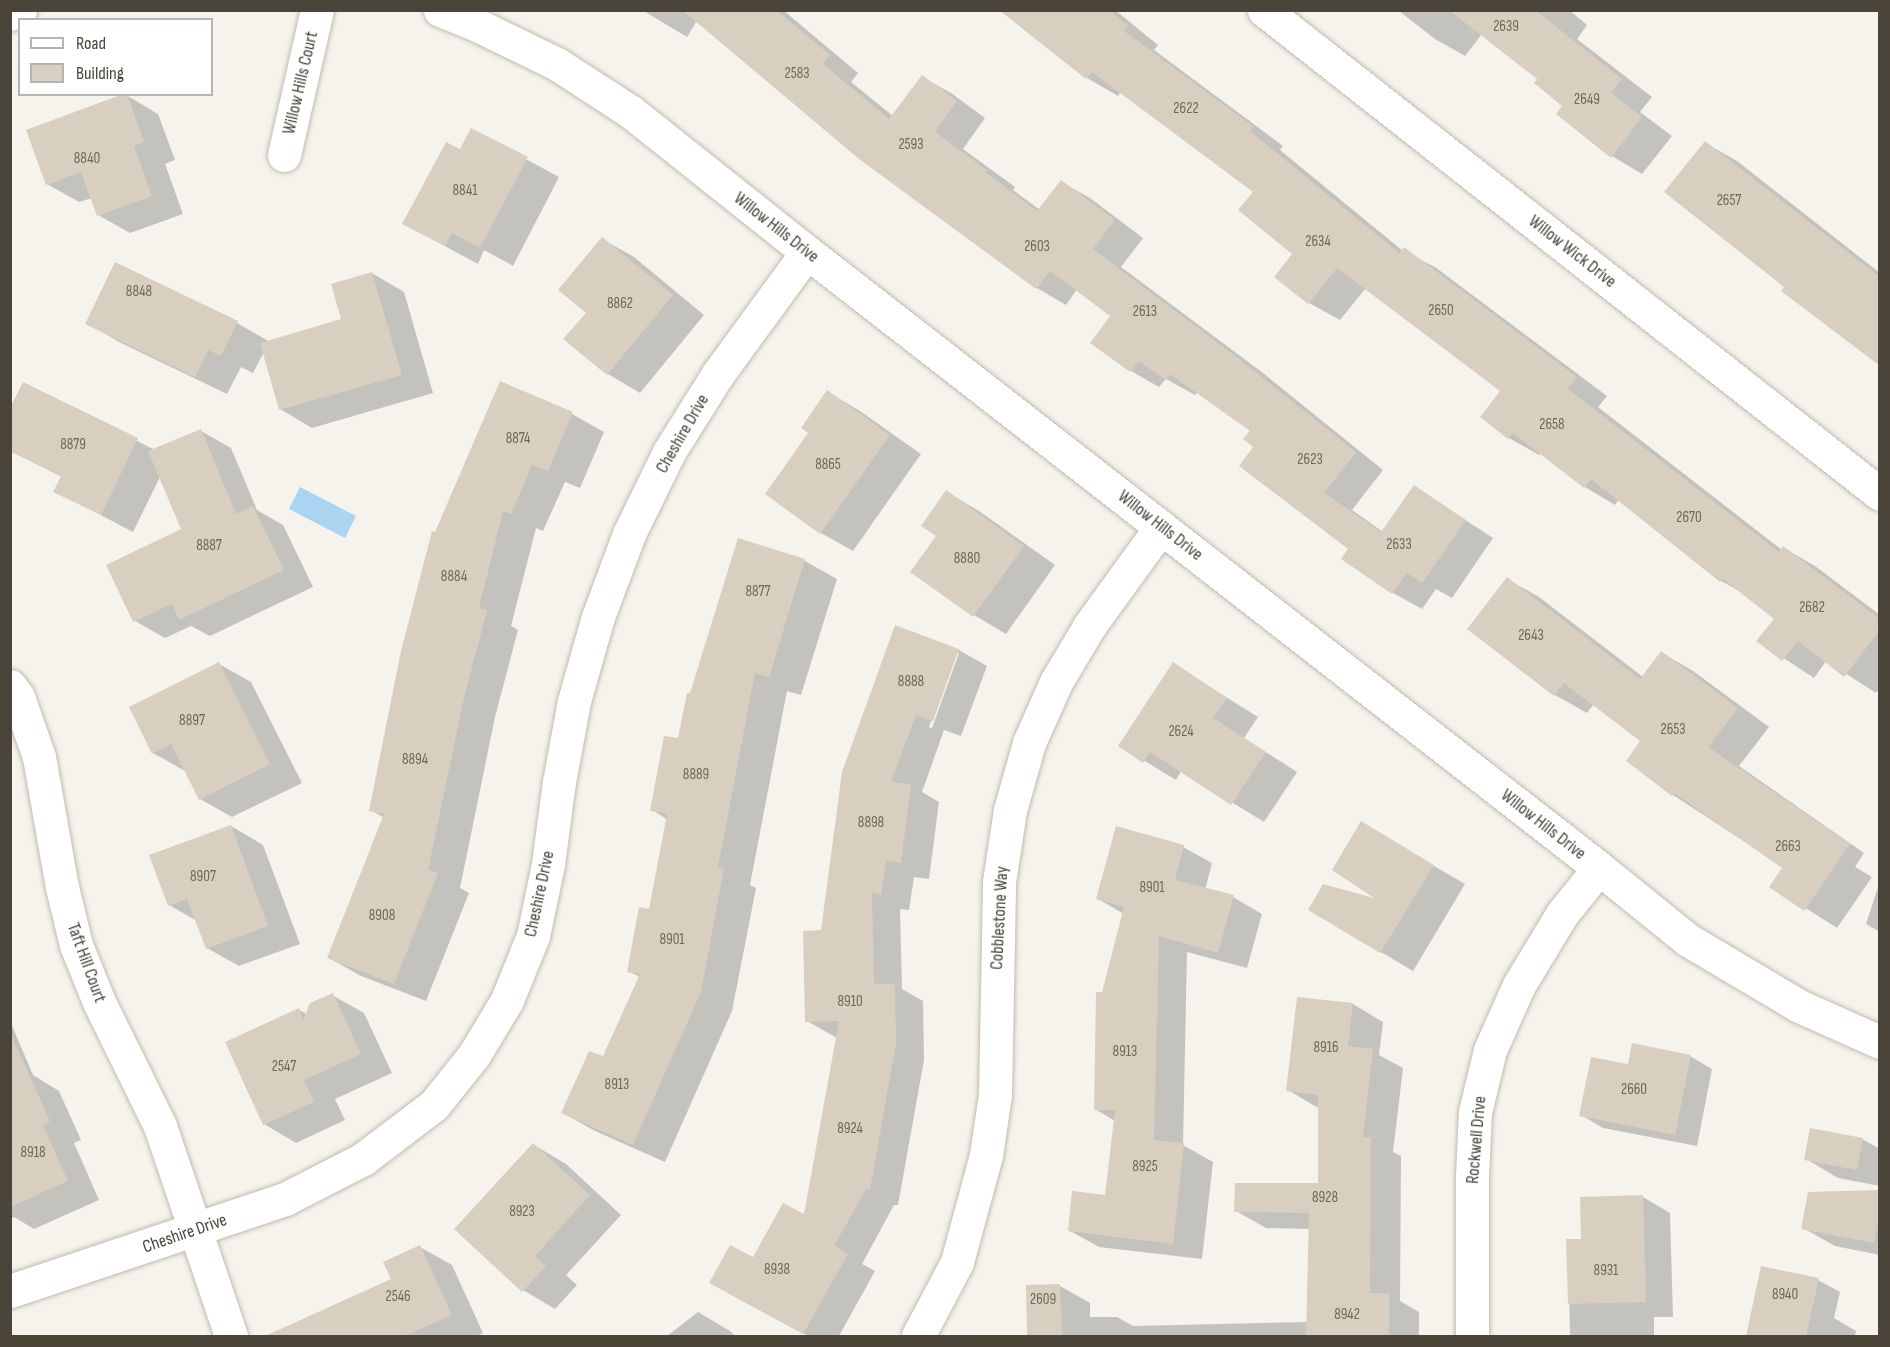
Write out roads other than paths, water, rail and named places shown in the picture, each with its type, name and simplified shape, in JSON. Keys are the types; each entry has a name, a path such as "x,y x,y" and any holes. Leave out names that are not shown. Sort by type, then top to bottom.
{"street":[{"path":"10,14 20,10"},
{"name":"Willow Hills Court","path":"284,155 317,10"},
{"name":"Willow Hills Drive","path":"440,10 477,25 557,64 621,106 1697,946 1799,1006 1880,1042"},
{"name":"Willow Wick Drive","path":"1264,10 1880,494"},
{"name":"Cheshire Drive","path":"10,1291 285,1199 363,1159 434,1104 474,1055 507,1000 533,936 548,864 559,782 574,701 598,617 629,534 669,452 718,374 807,252"},
{"name":"Cobblestone Way","path":"918,1336 957,1262 986,1155 995,1084 999,882 1010,810 1029,743 1056,682 1090,625 1161,527"},
{"name":"Taft Hill Court","path":"10,686 18,697 39,757 62,887 76,945 99,1002 160,1126 231,1336"},
{"name":"Rockwell Drive","path":"1472,1336 1472,1177 1475,1112 1490,1050 1519,985 1562,914 1599,868"}],"water":[{"path":"300,487 356,516 345,538 289,509"}]}
